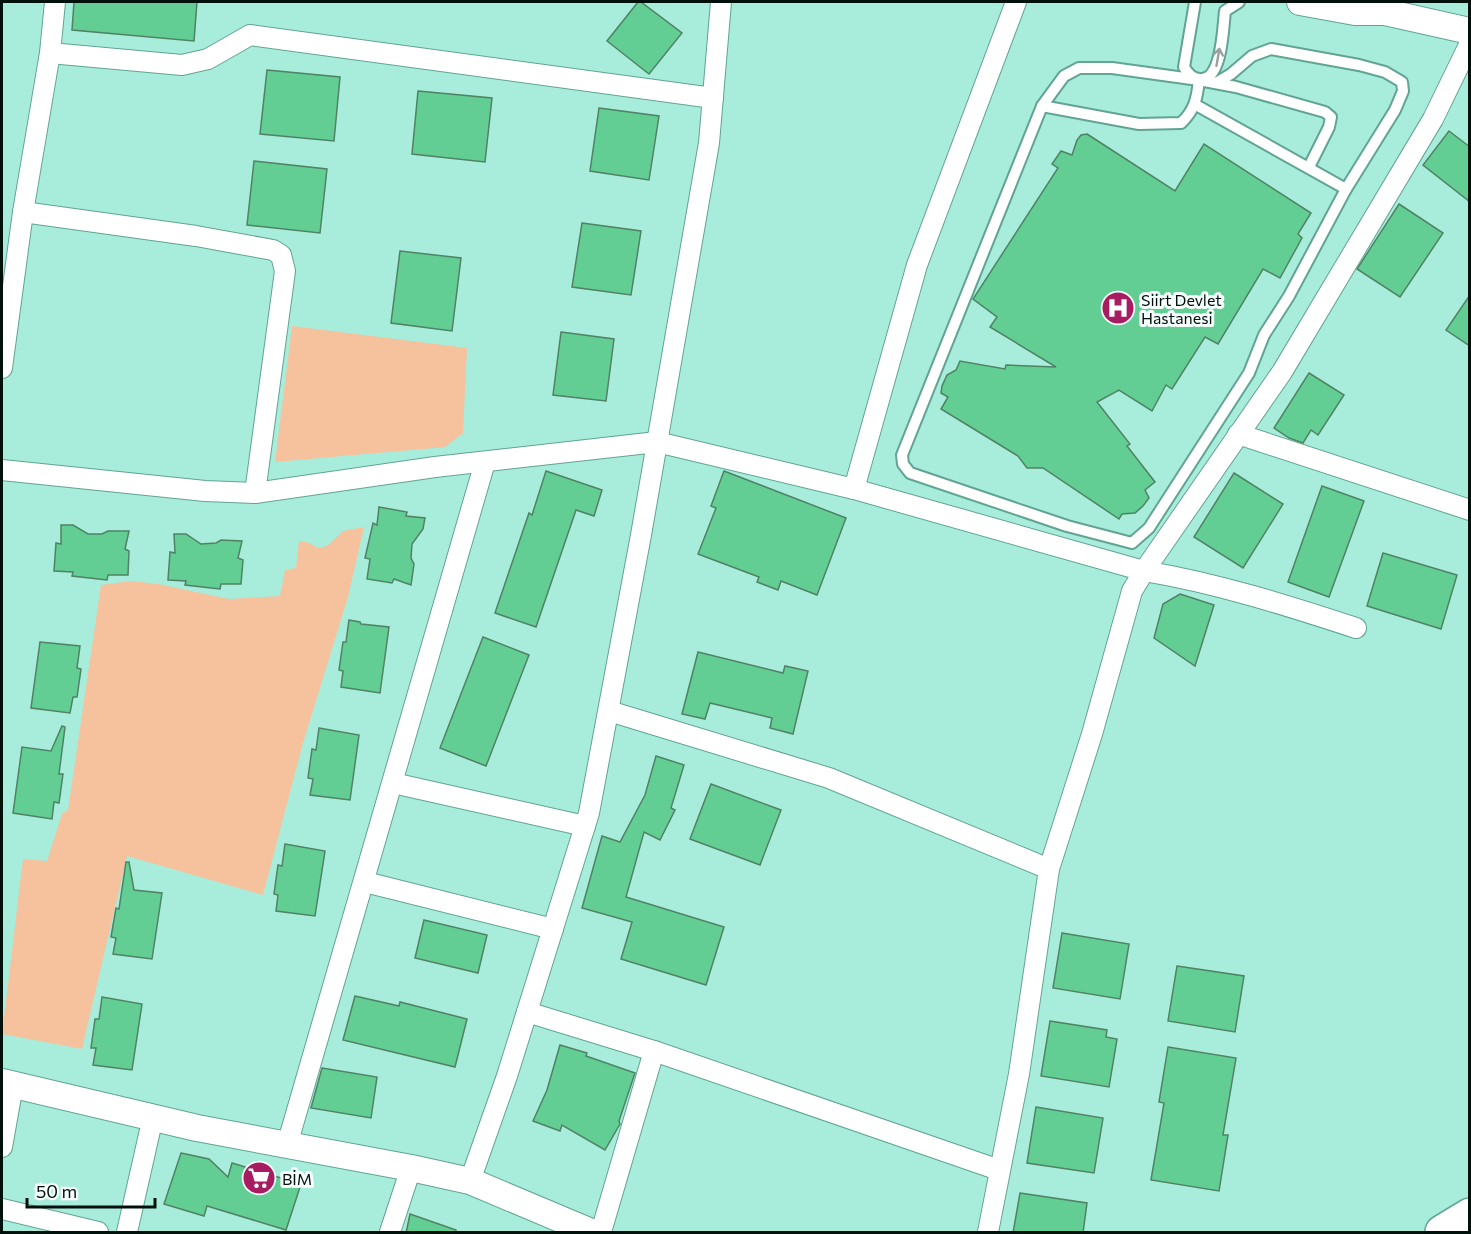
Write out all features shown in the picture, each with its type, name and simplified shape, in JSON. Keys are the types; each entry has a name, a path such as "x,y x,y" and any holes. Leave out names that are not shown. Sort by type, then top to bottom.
{"highway":[{"path":"1442,1233 1470,1215"}],"street":[{"path":"2,368 9,254 23,212 50,53 55,2"},
{"path":"470,1181 590,813 709,143 721,2"},
{"path":"854,489 917,265 1016,2"},
{"path":"1300,2 1355,12 1383,5 1470,31"},
{"path":"50,53 182,65 208,59 250,34 713,98"},
{"path":"988,1233 1019,1074 1049,869 1092,734 1132,591 1282,372 1433,119 1470,43"},
{"path":"23,212 196,236 273,250 281,255 285,271 255,492"},
{"path":"1238,434 1470,510"},
{"path":"2,470 205,491 255,492 657,442 854,489 1144,571 1179,576 1276,602 1356,628"},
{"path":"287,1146 485,462"},
{"path":"609,711 829,778 1049,869"},
{"path":"393,783 585,826"},
{"path":"365,882 553,929"},
{"path":"527,1012 654,1051 999,1170"},
{"path":"601,1233 654,1051"},
{"path":"2,1147 7,1083 287,1146 470,1181 591,1233"},
{"path":"127,1233 153,1117"},
{"path":"390,1233 411,1168"},
{"path":"2,1209 98,1233"}],"lane":[{"path":"1196,2 1184,67 1188,75 1199,80 1209,78 1216,70 1225,11 1239,2"},
{"path":"1216,83 1232,74 1252,56 1271,49 1385,72 1402,82 1403,91 1395,110 1346,189 1289,296 1264,335 1249,373 1149,528 1132,543 1067,526 910,473 903,464 902,455 1042,106 1064,76 1079,68 1112,68 1216,83 1325,112 1331,117 1329,127 1309,167"},
{"path":"1042,106 1139,124 1181,123 1196,105 1199,80"},
{"path":"1196,105 1346,189"}],"shaded area":[{"path":"292,326 467,348 463,433 445,447 275,462"},
{"path":"364,527 348,597 303,743 263,895 127,856 82,1049 2,1034 23,859 47,861 62,814 68,810 101,585 131,581 158,584 229,599 280,596 285,570 296,568 299,541 310,543 317,548 327,546 343,531"}],"building":[{"path":"74,2 197,2 194,41 72,30"},
{"path":"638,2 682,33 649,74 607,41"},
{"path":"267,70 340,77 334,141 260,134"},
{"path":"418,91 492,98 485,162 412,154"},
{"path":"599,108 659,116 649,180 590,171"},
{"path":"1449,131 1470,147 1470,202 1423,165"},
{"path":"1087,134 1175,191 1204,144 1311,213 1298,234 1302,238 1280,278 1263,269 1218,344 1205,337 1172,389 1166,385 1152,411 1119,390 1097,402 1130,444 1127,446 1155,482 1145,490 1149,498 1143,506 1135,513 1122,514 1119,519 1043,468 1027,468 1018,456 941,409 948,397 941,393 942,386 947,375 956,370 960,361 1005,369 1006,365 1056,367 990,327 997,317 973,299 1058,168 1052,164 1061,151 1072,155 1077,140 1081,135"},
{"path":"254,161 327,169 320,233 247,225"},
{"path":"1399,204 1443,233 1400,297 1357,269"},
{"path":"582,223 641,231 631,295 572,287"},
{"path":"400,251 461,258 452,331 391,323"},
{"path":"1470,295 1470,346 1446,330"},
{"path":"561,332 614,339 606,401 553,395"},
{"path":"1309,373 1344,395 1318,435 1311,430 1303,443 1289,438 1274,428"},
{"path":"546,471 602,490 594,516 576,510 536,627 495,613 529,513 532,515"},
{"path":"724,471 846,518 817,595 781,581 778,590 757,582 759,577 698,554 716,508 711,506"},
{"path":"1234,473 1283,504 1243,568 1194,537"},
{"path":"1322,486 1364,501 1329,597 1288,582"},
{"path":"379,507 407,512 406,516 425,518 423,529 412,544 411,558 414,564 411,585 394,579 392,583 367,579 370,559 365,558 373,523 377,525"},
{"path":"61,525 73,525 88,534 129,531 125,549 129,551 128,575 108,575 107,580 72,576 73,572 54,571 56,543 61,544"},
{"path":"174,534 186,534 201,544 216,543 221,540 242,541 238,558 243,560 241,584 221,584 220,589 185,585 186,581 168,580 170,552 175,553"},
{"path":"1383,553 1457,575 1441,629 1367,606"},
{"path":"1180,594 1214,605 1195,666 1154,638 1163,604"},
{"path":"349,620 361,624 389,627 380,693 341,687 343,671 339,670"},
{"path":"483,637 529,655 486,766 440,748"},
{"path":"40,642 80,646 77,668 81,669 77,697 73,697 70,713 31,708"},
{"path":"698,652 783,673 785,666 808,671 793,734 770,728 772,718 710,703 705,719 682,714"},
{"path":"62,726 65,727 59,774 63,774 59,803 54,802 52,819 13,813 22,747 51,751"},
{"path":"319,728 359,735 350,800 310,795 313,779 308,778 312,749 316,750"},
{"path":"656,756 684,765 671,808 675,810 660,840 644,832 626,897 724,927 706,985 621,959 632,922 582,908 602,836 620,842 645,795"},
{"path":"711,784 781,810 760,865 690,839"},
{"path":"285,844 325,851 315,916 276,911 278,895 274,894 278,865 282,866"},
{"path":"126,862 129,862 134,890 162,893 152,959 113,954 116,938 111,937 116,908 119,909"},
{"path":"424,920 487,935 478,973 415,958"},
{"path":"1062,933 1129,944 1120,999 1053,988"},
{"path":"1177,966 1244,976 1235,1032 1168,1021"},
{"path":"355,996 399,1006 400,1002 467,1019 455,1067 343,1040"},
{"path":"102,997 142,1004 132,1070 93,1065 96,1048 91,1048 95,1019 99,1019"},
{"path":"1050,1021 1107,1030 1106,1037 1117,1039 1109,1087 1041,1076"},
{"path":"560,1045 587,1053 586,1056 635,1073 619,1121 620,1124 605,1150 562,1125 560,1131 533,1121 547,1090"},
{"path":"1168,1047 1236,1058 1223,1135 1228,1135 1219,1191 1151,1180 1164,1103 1159,1102"},
{"path":"322,1068 377,1077 371,1118 311,1108"},
{"path":"1036,1107 1103,1118 1094,1173 1027,1163"},
{"path":"181,1153 209,1159 228,1177 232,1163 301,1184 286,1230 207,1206 204,1216 164,1204"},
{"path":"1020,1193 1087,1203 1083,1233 1013,1233"},
{"path":"410,1214 456,1230 456,1233 406,1233"}],"place":[{"name":"Siirt Devlet Hastanesi","path":"1118,308"},
{"name":"BİM","path":"259,1178"}]}
